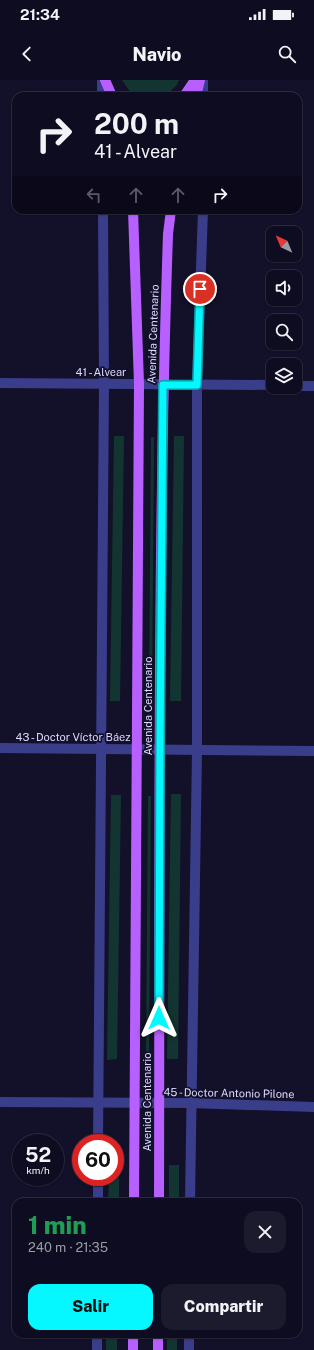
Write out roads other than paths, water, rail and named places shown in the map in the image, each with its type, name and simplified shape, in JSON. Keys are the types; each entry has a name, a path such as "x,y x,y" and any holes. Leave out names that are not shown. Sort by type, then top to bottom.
{"main road":[{"path":"104,80 110,92"},
{"path":"187,92 195,80"},
{"path":"197,92 201,80"},
{"name":"Avenida Centenario","path":"133,214 139,384 134,1198"},
{"name":"Avenida Centenario","path":"159,1198 160,749 163,385 168,234 170,214"},
{"path":"133,1338 133,1350"},
{"path":"158,1338 158,1350"}],"street":[{"path":"102,92 104,80"},
{"path":"201,80 202,92"},
{"path":"98,1134 104,384 103,214"},
{"path":"190,1198 190,1103 197,750 197,385 203,214"},
{"name":"41 - Alvear","path":"0,383 266,385"},
{"path":"302,386 314,386"},
{"name":"43 - Doctor Víctor Báez","path":"0,748 314,751"},
{"name":"45 - Doctor Antonio Pilone","path":"0,1102 190,1103 314,1107"},
{"path":"98,1186 98,1198"},
{"path":"97,1338 97,1350"},
{"path":"189,1338 189,1350"}]}
